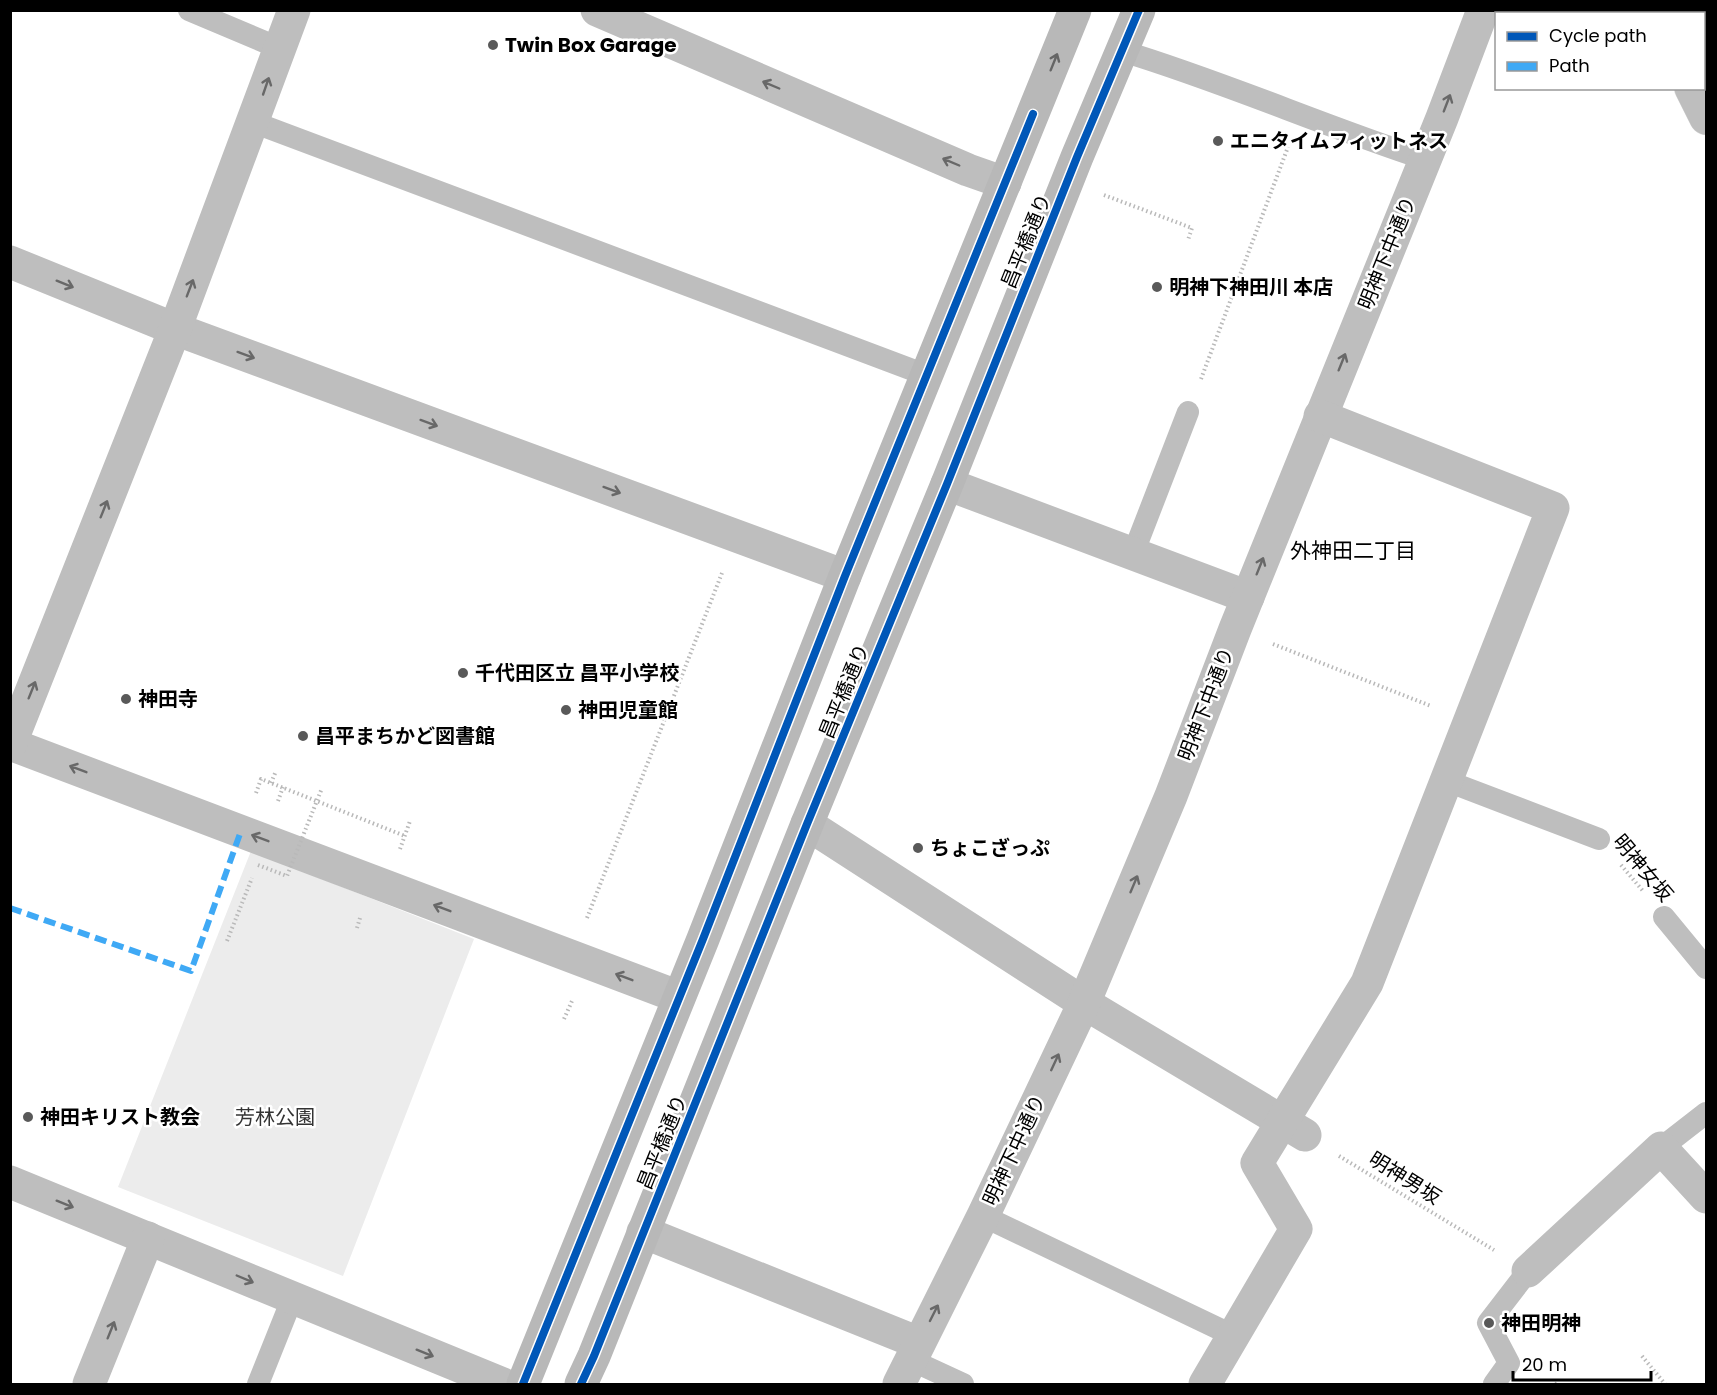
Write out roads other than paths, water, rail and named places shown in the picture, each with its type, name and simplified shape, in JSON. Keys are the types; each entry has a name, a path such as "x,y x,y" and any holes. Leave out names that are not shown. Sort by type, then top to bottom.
{"main road":[{"path":"294,10 175,329 11,744 679,997"},
{"path":"597,10 968,170 1005,183"},
{"name":"昌平橋通り","path":"523,1384 845,576 1075,10"},
{"name":"昌平橋通り","path":"581,1384 1138,10"},
{"name":"明神下中通り","path":"910,1362 983,1216 1084,1003 1171,796 1235,629 1483,10"},
{"path":"1692,90 1707,118"},
{"path":"10,262 175,329 845,576"},
{"path":"1205,1384 1296,1229 1257,1162 1293,1128 1367,983 1553,508 1320,416"},
{"path":"947,484 1248,597"},
{"path":"807,824 1084,1003 1293,1128"},
{"path":"1528,1271 1661,1148 1707,1197"},
{"path":"10,1182 503,1384"},
{"path":"643,1232 910,1362"},
{"path":"89,1384 148,1238"}],"lane":[{"path":"189,10 279,48"},
{"path":"1122,51 1170,66 1300,116 1425,159"},
{"path":"253,122 926,375"},
{"path":"1133,554 1188,412"},
{"path":"1447,781 1599,839"},
{"path":"1664,917 1707,968"},
{"path":"1661,1148 1707,1113"},
{"path":"983,1216 1234,1336"},
{"path":"1494,1384 1509,1363 1488,1323 1528,1271"},
{"path":"258,1384 292,1299"},
{"path":"910,1362 963,1384"}],"place":[{"name":"Twin Box Garage","path":"493,45"},
{"name":"エニタイムフィットネス","path":"1218,141"},
{"name":"明神下神田川 本店","path":"1157,287"},
{"name":"千代田区立 昌平小学校","path":"463,673"},
{"name":"神田寺","path":"126,699"},
{"name":"神田児童館","path":"566,710"},
{"name":"昌平まちかど図書館","path":"303,736"},
{"name":"ちょこざっぷ","path":"918,848"},
{"name":"神田キリスト教会","path":"28,1117"},
{"name":"神田明神","path":"1489,1323"}],"district":[{"name":"外神田二丁目","path":"1353,550"}],"park label":[{"name":"芳林公園","path":"275,1117"}]}
